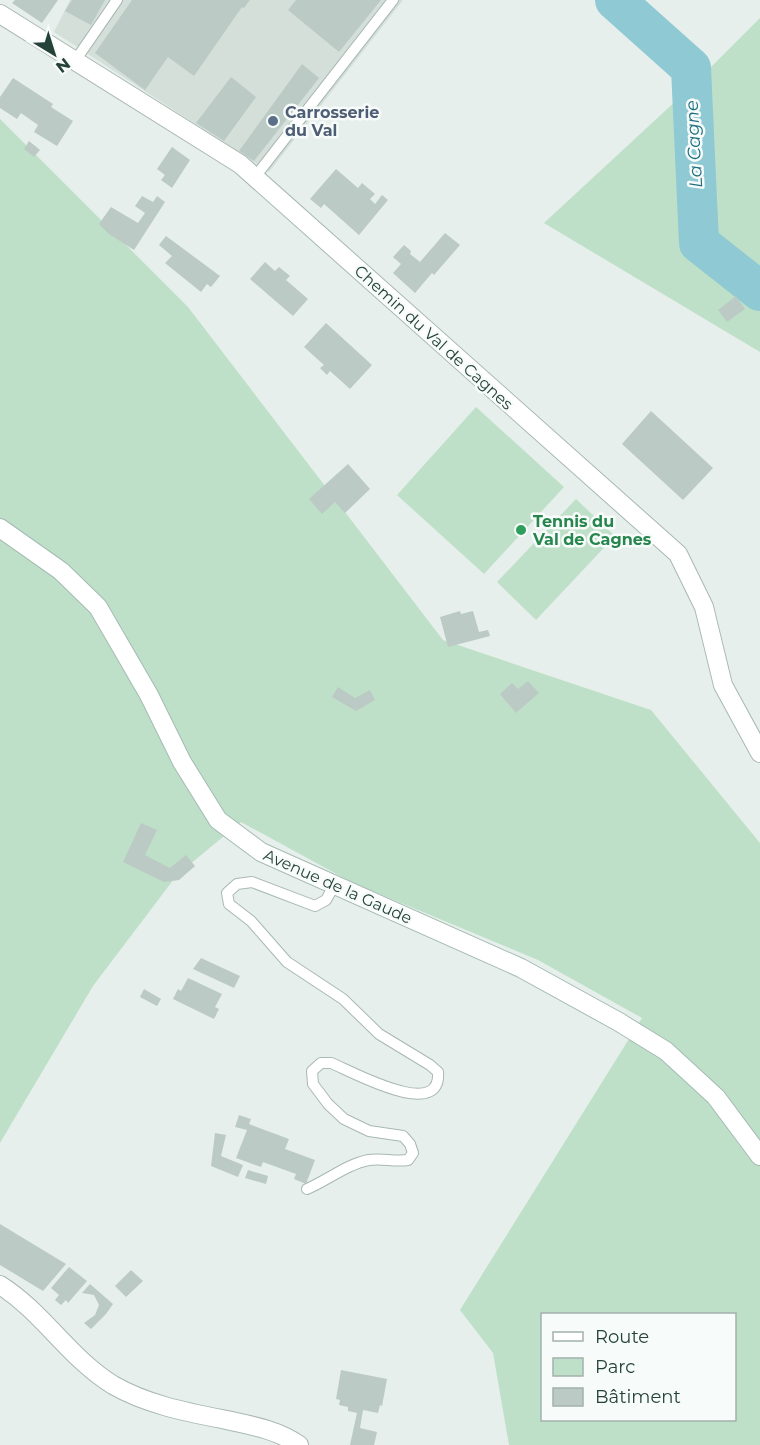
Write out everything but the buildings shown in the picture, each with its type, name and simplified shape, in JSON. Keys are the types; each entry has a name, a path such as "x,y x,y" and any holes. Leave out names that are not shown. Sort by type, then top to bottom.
{"street":[{"name":"Chemin du Val de Cagnes","path":"0,14 240,164 678,554 704,607 723,684 760,753"},
{"name":"Avenue de la Gaude","path":"0,528 61,571 98,608 149,695 182,762 218,820 261,852 521,968 619,1022 666,1052 716,1097 760,1156"},
{"path":"0,1285 35,1312 83,1362 113,1385 149,1401 178,1410 255,1426 284,1435 299,1445"}],"lane":[{"path":"75,61 117,0"},
{"path":"255,177 393,0"},
{"path":"307,1189 354,1164 372,1159 396,1162 408,1160 413,1153 410,1144 403,1136 369,1131 345,1119 328,1104 313,1084 312,1071 321,1063 331,1063 400,1092 424,1095 434,1089 439,1081 438,1072 430,1065 379,1034 343,999 287,962 251,921 229,904 227,893 237,884 252,882 315,906 326,900 335,885"}],"shaded area":[{"path":"70,0 403,0 269,172 54,32"}],"green space":[{"path":"760,18 760,352 544,223 692,86"},
{"path":"0,119 188,307 443,640 651,710 760,843 760,1445 509,1445 493,1353 460,1310 642,1018 538,960 353,883 241,822 177,875 93,986 0,1143"},
{"path":"476,407 564,487 484,574 397,495"},
{"path":"576,499 615,536 536,620 497,582"}],"waterway":[{"name":"La Cagne","path":"615,0 691,68 699,243 760,291"}],"place":[{"name":"Carrosserie du Val","path":"273,121"},
{"name":"Tennis du Val de Cagnes","path":"521,530"}]}
